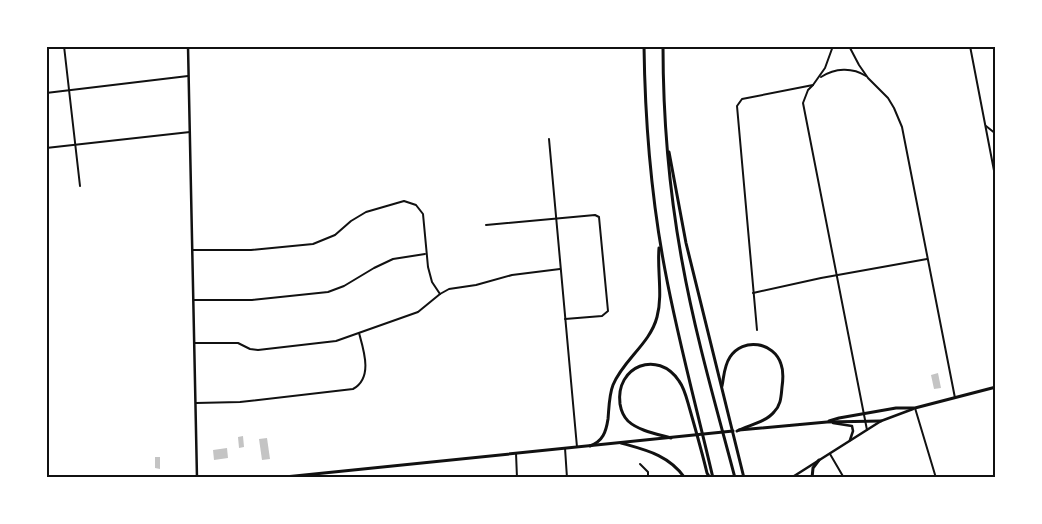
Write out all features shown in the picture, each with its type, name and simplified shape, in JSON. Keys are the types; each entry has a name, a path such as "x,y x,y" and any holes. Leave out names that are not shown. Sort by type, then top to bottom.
{"main road":[{"path":"188,46 197,478"},
{"path":"644,46 648,149 660,242 669,293 712,478"},
{"path":"663,46 666,131 673,202 682,261 734,478"},
{"path":"666,131 686,243 744,478"},
{"path":"590,446 602,439 606,430 611,391 616,378 650,332 657,317 660,301 658,264 660,242"},
{"path":"722,390 727,363 730,356 740,347 750,344 761,345 771,350 779,359 783,378 781,401 778,407 767,418 737,431"},
{"path":"671,438 643,429 629,422 624,417 621,408 620,392 625,378 637,367 645,364 662,366 679,380 690,410 707,473 712,478"},
{"path":"791,478 881,421 915,408 996,387"},
{"path":"826,422 896,408 915,408"},
{"path":"275,478 826,422 881,421"},
{"path":"826,422 852,426 853,432 850,441"},
{"path":"620,443 663,456 685,478"},
{"path":"812,478 813,468 819,460"}],"street":[{"path":"64,46 80,186"},
{"path":"833,46 826,67 808,90 804,103 867,430"},
{"path":"850,46 868,78 888,98 902,127 955,398"},
{"path":"970,46 996,181"},
{"path":"819,78 831,72 844,70 856,72 868,78"},
{"path":"46,93 188,76"},
{"path":"756,330 737,106 742,99 813,85"},
{"path":"985,125 996,134"},
{"path":"46,148 190,132"},
{"path":"549,139 577,447"},
{"path":"193,250 251,250 313,244 335,235 351,221 366,212 404,201 416,204 422,210 430,275 440,294"},
{"path":"486,225 595,215 599,217 608,311 602,316 565,319"},
{"path":"194,300 252,300 328,292 344,286 374,268 393,260 426,254"},
{"path":"753,293 928,258"},
{"path":"195,343 238,343 250,349 258,350 326,343 418,312 449,289 476,285 512,274 560,269"},
{"path":"196,403 240,402 353,389 363,380 365,370 363,347 359,333"},
{"path":"915,408 936,478"},
{"path":"565,448 567,478"},
{"path":"516,453 517,478"},
{"path":"830,454 844,478"},
{"path":"640,464 648,472 648,478"},
{"path":"987,478 996,475"}],"building":[{"path":"938,373 941,388 934,389 931,375"},
{"path":"243,436 244,447 239,448 238,437"},
{"path":"267,438 270,459 262,460 259,439"},
{"path":"227,448 228,458 214,460 213,450"},
{"path":"155,457 160,457 160,469 155,468"}]}
